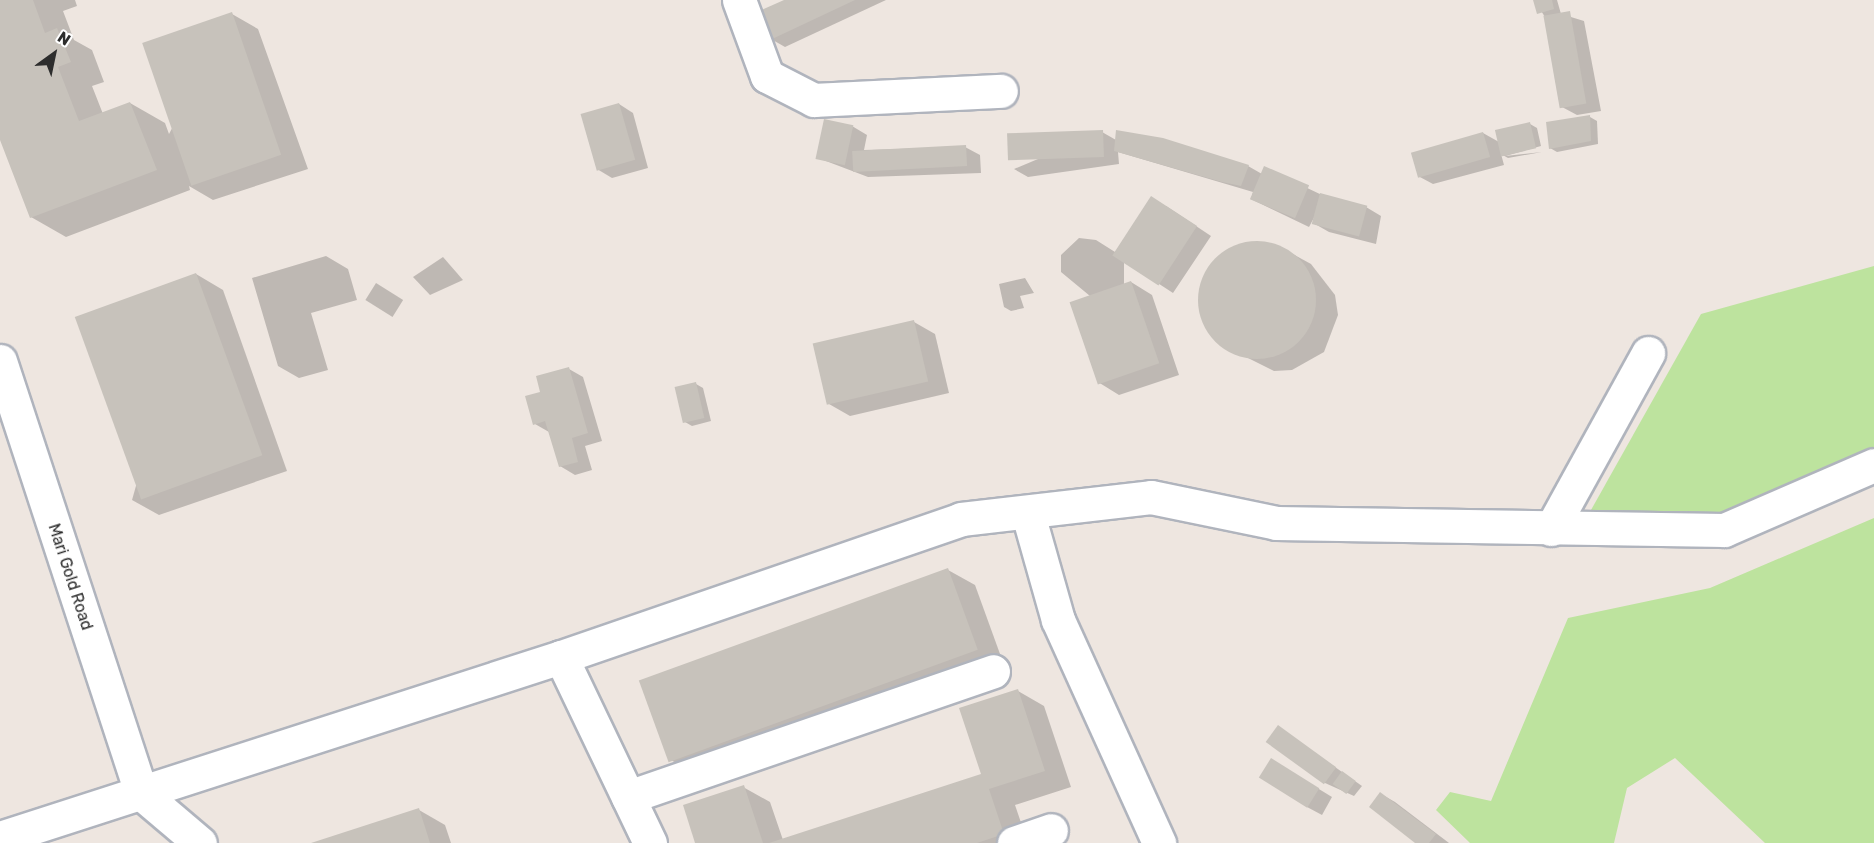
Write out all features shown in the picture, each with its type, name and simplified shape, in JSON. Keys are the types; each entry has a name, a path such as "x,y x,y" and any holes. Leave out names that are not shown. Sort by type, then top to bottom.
{"street":[{"path":"739,0 767,76 814,100 1001,91"},
{"path":"1551,529 1648,352"},
{"name":"Mari Gold Road","path":"0,361 141,793"},
{"path":"0,838 561,657 961,519 1028,514 1151,497 1276,523 1724,530 1874,465"},
{"path":"1028,514 1058,620 1158,843"},
{"path":"561,657 650,843"},
{"path":"628,797 993,671"},
{"path":"141,793 200,843"},
{"path":"1014,843 1051,830"}],"green space":[{"path":"1874,266 1874,452 1733,514 1591,510 1701,314"},
{"path":"1874,518 1874,843 1765,843 1675,758 1627,788 1614,843 1470,843 1436,810 1450,792 1491,801 1568,618 1710,588"}],"building":[{"path":"0,0 33,0 45,33 57,28 71,62 58,67 79,121 130,102 157,170 30,218 0,140"},
{"path":"784,0 855,0 770,40 757,12"},
{"path":"1533,0 1552,0 1554,9 1537,14"},
{"path":"1570,11 1586,104 1560,108 1543,16"},
{"path":"232,12 281,155 191,186 142,43"},
{"path":"619,103 635,160 597,171 581,114"},
{"path":"1590,115 1591,141 1549,149 1546,122"},
{"path":"824,119 853,125 845,165 815,159"},
{"path":"1530,122 1536,148 1501,156 1495,130"},
{"path":"1103,130 1104,157 1008,160 1007,133"},
{"path":"1116,130 1163,138 1249,165 1241,186 1222,182 1114,151"},
{"path":"1483,132 1490,157 1418,178 1411,153"},
{"path":"966,145 967,166 853,172 852,151"},
{"path":"1264,166 1309,185 1295,218 1250,199"},
{"path":"1320,193 1367,206 1359,237 1312,224"},
{"path":"1151,196 1197,226 1158,286 1112,256"},
{"path":"1257,241 1280,245 1299,258 1312,277 1316,300 1312,323 1299,342 1280,355 1257,359 1234,355 1215,342 1202,323 1198,300 1202,277 1215,258 1234,245"},
{"path":"196,273 262,455 141,499 75,317"},
{"path":"1131,281 1159,363 1098,384 1070,302"},
{"path":"914,320 928,381 827,405 813,343"},
{"path":"569,367 588,433 572,438 578,462 559,467 545,421 533,425 525,396 540,392 536,376"},
{"path":"696,382 704,418 683,423 675,387"},
{"path":"948,568 978,650 669,762 639,681"},
{"path":"1018,689 1045,771 989,789 1004,834 977,843 769,843 981,774 959,708"},
{"path":"1278,725 1336,767 1324,784 1266,742"},
{"path":"1271,758 1319,788 1307,808 1259,778"},
{"path":"1342,771 1356,781 1346,794 1333,784"},
{"path":"744,785 763,843 695,843 683,805"},
{"path":"1380,792 1436,834 1429,843 1415,843 1369,807"},
{"path":"419,808 430,843 311,843"}]}
